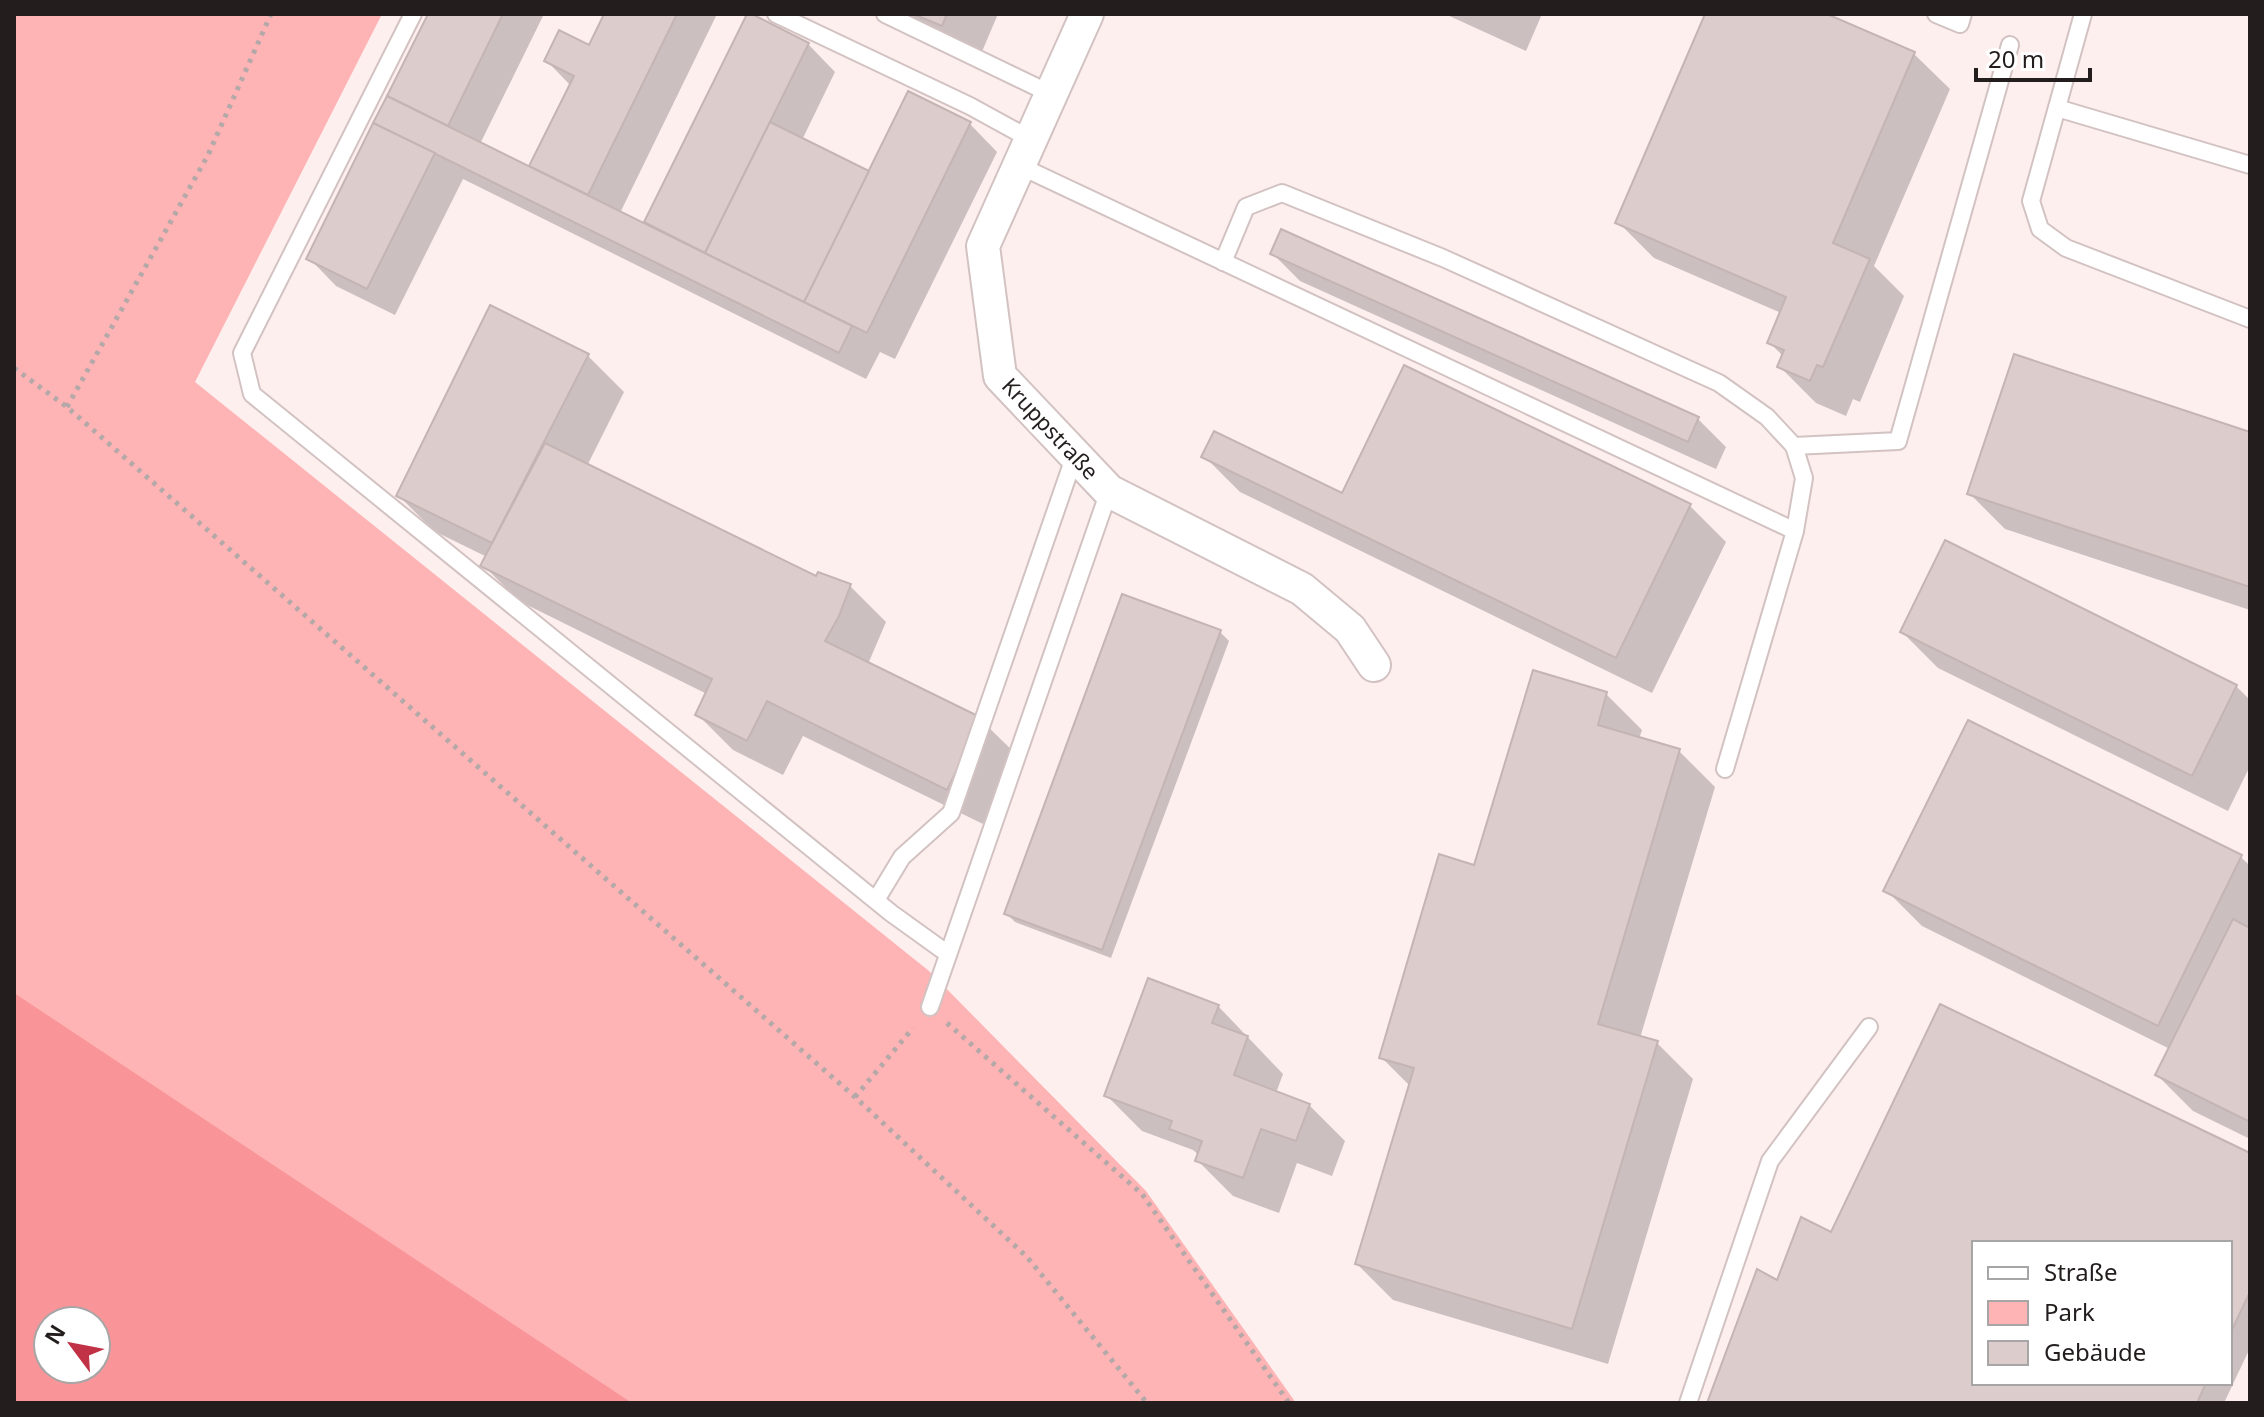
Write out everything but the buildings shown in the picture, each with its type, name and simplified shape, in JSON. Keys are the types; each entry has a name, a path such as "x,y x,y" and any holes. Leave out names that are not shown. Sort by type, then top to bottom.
{"street":[{"name":"Kruppstraße","path":"1087,14 983,246 1000,376 1109,491 1302,589 1350,629 1374,665"}],"lane":[{"path":"413,14 242,353 252,394 876,900 948,954"},
{"path":"776,14 970,106 1026,153 1223,262 1795,531"},
{"path":"885,14 1051,94"},
{"path":"1936,14 1960,24 1963,14"},
{"path":"2083,14 2031,201 2040,229 2066,248 2250,319"},
{"path":"1794,446 1898,441 2010,45"},
{"path":"2057,108 2250,165"},
{"path":"1223,262 1246,207 1282,193 1443,258 1719,383 1767,417 1794,446 1804,478 1795,531 1725,769"},
{"path":"876,900 902,857 951,813 1075,455"},
{"path":"930,1007 1109,491"},
{"path":"1688,1403 1770,1161 1869,1027"}],"path":[{"path":"67,407 208,155 271,14"},
{"path":"14,368 67,407 855,1097 1027,1257 1147,1403"},
{"path":"855,1097 930,1007 1142,1194 1289,1403"}],"green space":[{"path":"14,14 382,14 195,382 929,971 1146,1191 1296,1403 14,1403"}],"shaded area":[{"path":"14,993 632,1403 14,1403"}]}
